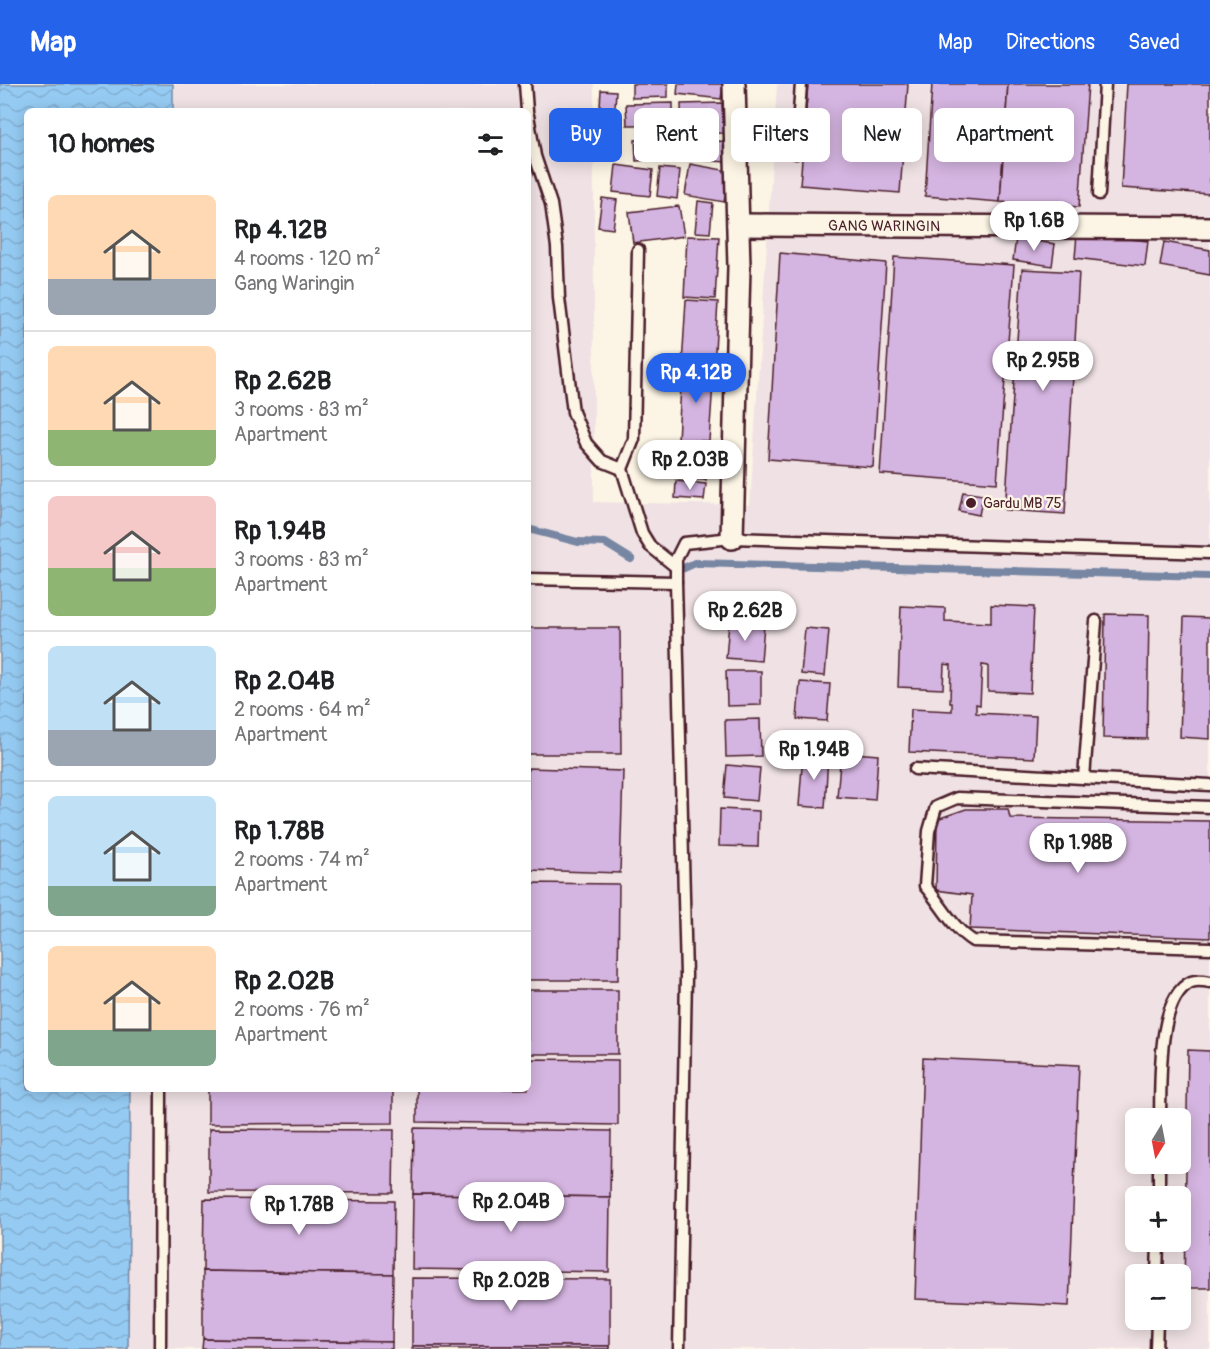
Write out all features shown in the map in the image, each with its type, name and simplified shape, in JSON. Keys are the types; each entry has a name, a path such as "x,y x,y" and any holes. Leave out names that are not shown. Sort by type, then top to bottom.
{"street":[{"path":"732,538 738,225 734,84"},
{"name":"GANG WARINGIN","path":"738,225 1210,228"}],"lane":[{"path":"525,84 527,108"},
{"path":"799,108 801,84"},
{"path":"1099,195 1106,84"},
{"path":"531,131 535,156 551,204 557,247 559,298 573,412 586,443 602,461 622,469"},
{"path":"638,250 634,439 622,469 642,533 650,546 676,567"},
{"path":"680,1349 686,975 676,559 684,543 732,538 1210,553"},
{"path":"531,579 676,582"},
{"path":"1084,778 1096,621"},
{"path":"915,770 1210,785"},
{"path":"1210,807 957,798 936,807 929,831 925,886 944,907 958,929 973,941 1210,948"},
{"path":"1161,1108 1166,1020 1177,994 1192,981 1210,982"},
{"path":"160,1349 161,1092"},
{"path":"1156,1349 1157,1330"}],"shaded area":[{"path":"173,84 594,84 594,108 549,108 549,162 594,162 594,502 750,505 772,162 830,162 830,108 775,108 777,84 1210,84 1210,1349 128,1349 130,1092 531,1092 531,108 173,108"}],"water":[{"path":"0,84 173,84 173,108 24,108 24,1092 130,1092 128,1349 0,1349"}],"building":[{"path":"632,84 668,84 668,97 632,98"},
{"path":"678,84 723,84 721,99 677,94"},
{"path":"808,84 908,84 906,108 842,108 842,162 902,162 900,193 800,185 802,162 830,162 830,108 806,108"},
{"path":"932,84 1008,84 1006,108 934,108 934,162 1003,162 1000,202 925,196"},
{"path":"1008,84 1088,84 1079,207 1000,202 1003,162 1074,162 1074,108 1006,108"},
{"path":"1127,84 1210,84 1210,194 1121,188"},
{"path":"601,90 616,91 615,108 600,108"},
{"path":"673,103 673,108 634,108 634,125 627,125 626,104"},
{"path":"722,103 724,133 719,133 719,108 681,108 681,104"},
{"path":"719,141 728,142 727,162 719,161"},
{"path":"690,164 729,171 724,202 685,195"},
{"path":"616,165 653,170 650,196 613,192"},
{"path":"660,168 680,170 677,199 657,196"},
{"path":"602,198 617,200 613,229 598,227"},
{"path":"698,201 713,203 710,233 695,232"},
{"path":"679,206 684,236 633,243 629,212"},
{"path":"1077,234 1148,241 1145,266 1075,258"},
{"path":"687,236 719,237 715,299 684,297"},
{"path":"1016,238 1055,244 1052,266 1013,260"},
{"path":"1164,242 1210,250 1210,275 1160,266"},
{"path":"780,253 886,263 873,467 768,459"},
{"path":"894,257 1014,265 997,483 880,474"},
{"path":"1022,269 1079,272 1065,514 1005,510"},
{"path":"686,300 718,302 714,367 682,365"},
{"path":"682,367 714,369 709,441 678,440"},
{"path":"677,442 708,443 706,480 675,478"},
{"path":"676,481 706,484 704,500 675,498"},
{"name":"Gardu MB 75","path":"963,492 983,495 979,515 959,511"},
{"path":"991,605 1034,607 1030,693 988,691 988,666 982,665 980,705 976,704 976,713 1036,716 1034,758 909,752 911,709 952,711 952,703 950,703 951,665 944,664 943,689 898,687 901,606 945,608 945,621 991,623"},
{"path":"1105,614 1149,615 1147,739 1103,738"},
{"path":"1184,617 1210,618 1210,739 1180,737"},
{"path":"729,622 764,625 761,661 726,658"},
{"path":"531,628 620,628 621,754 531,754"},
{"path":"805,628 829,630 825,676 801,674"},
{"path":"726,671 761,671 761,705 727,706"},
{"path":"800,682 830,684 827,721 797,719"},
{"path":"760,719 761,756 726,757 725,720"},
{"path":"841,752 878,755 875,800 837,797"},
{"path":"803,754 828,755 825,808 799,806"},
{"path":"727,765 760,768 757,801 724,798"},
{"path":"531,768 623,771 620,873 531,870"},
{"path":"720,809 759,811 758,847 719,846"},
{"path":"966,809 1008,809 1010,818 1210,821 1210,938 970,929 972,895 936,890 937,819"},
{"path":"531,883 619,884 618,980 531,980"},
{"path":"531,990 618,990 618,1054 531,1054"},
{"path":"1188,1050 1210,1051 1210,1288 1191,1288 1191,1264 1184,1264 1185,1252 1191,1252 1191,1186 1186,1186 1186,1174 1191,1174 1191,1108 1187,1108"},
{"path":"923,1058 1079,1065 1069,1306 915,1299"},
{"path":"531,1059 618,1060 618,1125 417,1122 417,1092 531,1092"},
{"path":"208,1092 393,1092 393,1123 208,1124"},
{"path":"414,1128 611,1131 610,1197 413,1194"},
{"path":"209,1129 394,1130 393,1193 209,1192"},
{"path":"413,1194 610,1197 609,1272 412,1269"},
{"path":"204,1199 394,1201 393,1274 203,1271"},
{"path":"203,1271 393,1274 392,1342 203,1339"},
{"path":"412,1278 610,1279 610,1346 412,1346"},
{"path":"203,1339 392,1342 392,1349 202,1349"},
{"path":"412,1346 610,1346 610,1349 412,1349"}],"waterway":[{"path":"531,530 578,542 605,543 631,559"},
{"path":"684,568 695,563 1210,576"}],"place":[{"name":"Gardu MB 75","path":"971,503"}]}
